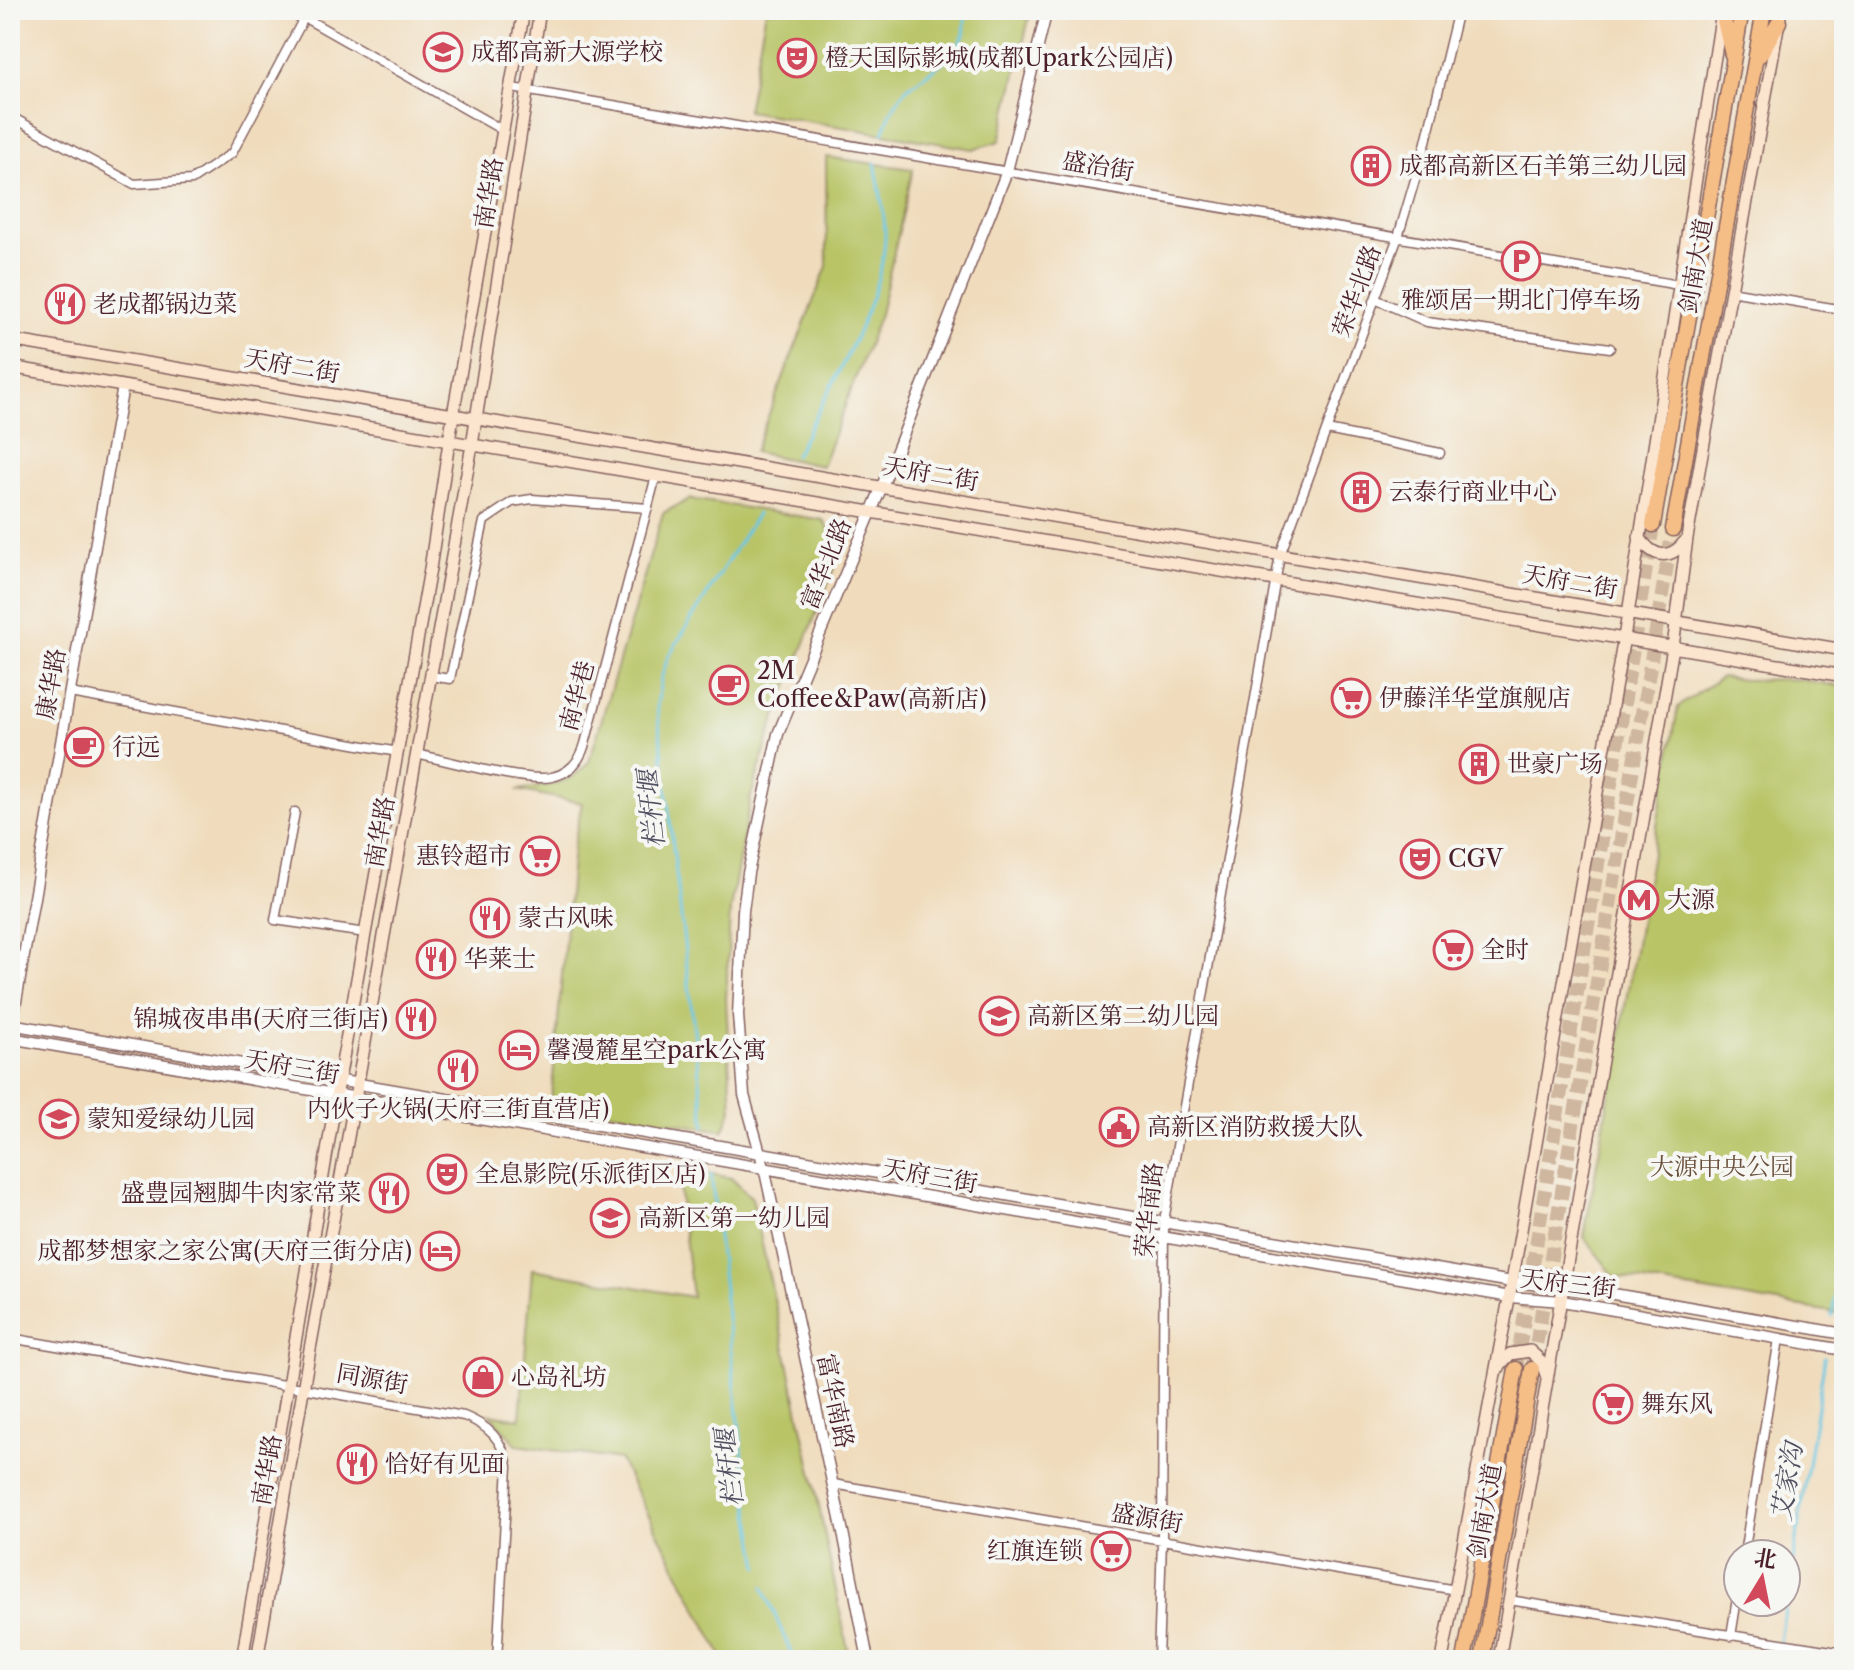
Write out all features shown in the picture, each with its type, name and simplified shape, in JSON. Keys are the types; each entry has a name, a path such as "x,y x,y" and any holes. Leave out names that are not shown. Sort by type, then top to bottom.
{"highway":[{"name":"剑南大道","path":"1653,525 1742,10"},
{"name":"剑南大道","path":"1673,529 1764,10"},
{"path":"1723,11 1733,63"},
{"path":"1753,65 1780,16"},
{"name":"剑南大道","path":"1464,1660 1516,1369"},
{"name":"剑南大道","path":"1482,1660 1532,1369"}],"main road":[{"name":"南华路","path":"242,1660 524,10"},
{"name":"南华路","path":"257,1660 354,1098 472,445 540,10"},
{"path":"1442,1660 1510,1297 1624,639 1723,11"},
{"path":"1499,1660 1673,647 1687,538 1780,16"},
{"name":"天府二街","path":"10,340 1844,650"},
{"name":"天府二街","path":"10,367 1844,676"},
{"path":"1639,537 1652,551 1666,556 1677,552 1687,538"},
{"path":"1496,1371 1510,1354 1530,1351 1542,1362 1548,1383"}],"street":[{"path":"291,10 305,14 504,131"},
{"name":"富华北路","path":"758,1152 744,1095 738,1015 739,953 748,873 778,734 879,487 898,448 1007,171 1047,10"},
{"name":"荣华北路","path":"1276,580 1280,555 1398,237 1458,10"},
{"path":"10,116 134,184 192,180 232,153 305,14"},
{"name":"盛治街","path":"512,88 1679,285"},
{"path":"1730,291 1844,310"},
{"path":"1375,299 1427,322 1610,348"},
{"name":"康华路","path":"10,1037 123,386"},
{"path":"1327,430 1440,453"},
{"name":"南华巷","path":"416,754 538,779 561,774 577,763 585,744 656,476"},
{"path":"431,676 450,679 484,521 512,502 532,499 648,508"},
{"name":"荣华南路","path":"1158,1660 1164,1221 1276,580"},
{"path":"70,693 398,752"},
{"path":"295,812 275,920 366,933"},
{"name":"天府三街","path":"11,1024 1512,1282 1564,1287 1844,1334"},
{"name":"天府三街","path":"10,1037 1510,1297 1562,1301 1844,1350"},
{"name":"富华南路","path":"758,1152 764,1167 833,1484 868,1660"},
{"name":"同源街","path":"10,1338 303,1387 464,1416 482,1423 504,1447 508,1466 497,1660"},
{"path":"1747,1538 1779,1339"},
{"name":"盛源街","path":"833,1484 1456,1590"},
{"path":"1509,1600 1844,1653"},
{"path":"1731,1636 1734,1618"}],"green space":[{"path":"766,10 1031,10 1000,141 973,149 747,111"},
{"path":"826,157 913,169 880,314 822,466 754,452 827,266"},
{"path":"690,499 823,520 841,550 772,727 751,796 730,909 726,1000 732,1110 723,1131 551,1102 573,848 582,803 517,790 565,781 589,762 663,513"},
{"name":"大源中央公园","path":"1721,677 1798,679 1844,687 1844,1314 1614,1276 1584,1237 1678,707"},
{"path":"677,1167 731,1178 752,1198 850,1660 724,1660 620,1460 517,1445 490,1414 520,1419 532,1269 692,1297"}],"waterway":[{"name":"栏杆堰","path":"883,133 892,110 905,90 955,53 964,35 966,10"},
{"name":"栏杆堰","path":"795,456 850,349 875,290 885,236 875,163"},
{"name":"栏杆堰","path":"705,1126 657,706 668,657 757,514"},
{"name":"栏杆堰","path":"711,1174 747,1494 759,1567"},
{"name":"艾家沟","path":"1832,1316 1844,1240"},
{"name":"艾家沟","path":"1777,1660 1825,1357"},
{"name":"栏杆堰","path":"763,1587 794,1660"}],"tunnel":[{"path":"1516,1369 1653,525"},
{"path":"1533,1364 1673,529"}],"place":[{"name":"成都高新大源学校","path":"443,52"},
{"name":"橙天国际影城(成都Upark公园店)","path":"797,58"},
{"name":"成都高新区石羊第三幼儿园","path":"1371,166"},
{"name":"雅颂居一期北门停车场","path":"1521,261"},
{"name":"老成都锅边菜","path":"65,304"},
{"name":"云泰行商业中心","path":"1361,492"},
{"name":"2M Coffee&Paw(高新店)","path":"729,685"},
{"name":"伊藤洋华堂旗舰店","path":"1351,698"},
{"name":"行远","path":"84,747"},
{"name":"世豪广场","path":"1479,764"},
{"name":"惠铃超市","path":"540,856"},
{"name":"CGV","path":"1420,859"},
{"name":"大源","path":"1639,900"},
{"name":"蒙古风味","path":"490,918"},
{"name":"全时","path":"1453,950"},
{"name":"华莱士","path":"436,959"},
{"name":"高新区第二幼儿园","path":"999,1016"},
{"name":"锦城夜串串(天府三街店)","path":"416,1019"},
{"name":"馨漫麓星空park公寓","path":"519,1050"},
{"name":"内伙子火锅(天府三街直营店)","path":"458,1070"},
{"name":"蒙知爱绿幼儿园","path":"59,1119"},
{"name":"高新区消防救援大队","path":"1119,1127"},
{"name":"全息影院(乐派街区店)","path":"447,1174"},
{"name":"盛豊园翘脚牛肉家常菜","path":"389,1193"},
{"name":"高新区第一幼儿园","path":"610,1218"},
{"name":"成都梦想家之家公寓(天府三街分店)","path":"440,1251"},
{"name":"心岛礼坊","path":"483,1377"},
{"name":"舞东风","path":"1613,1404"},
{"name":"恰好有见面","path":"357,1464"},
{"name":"红旗连锁","path":"1111,1551"}]}
